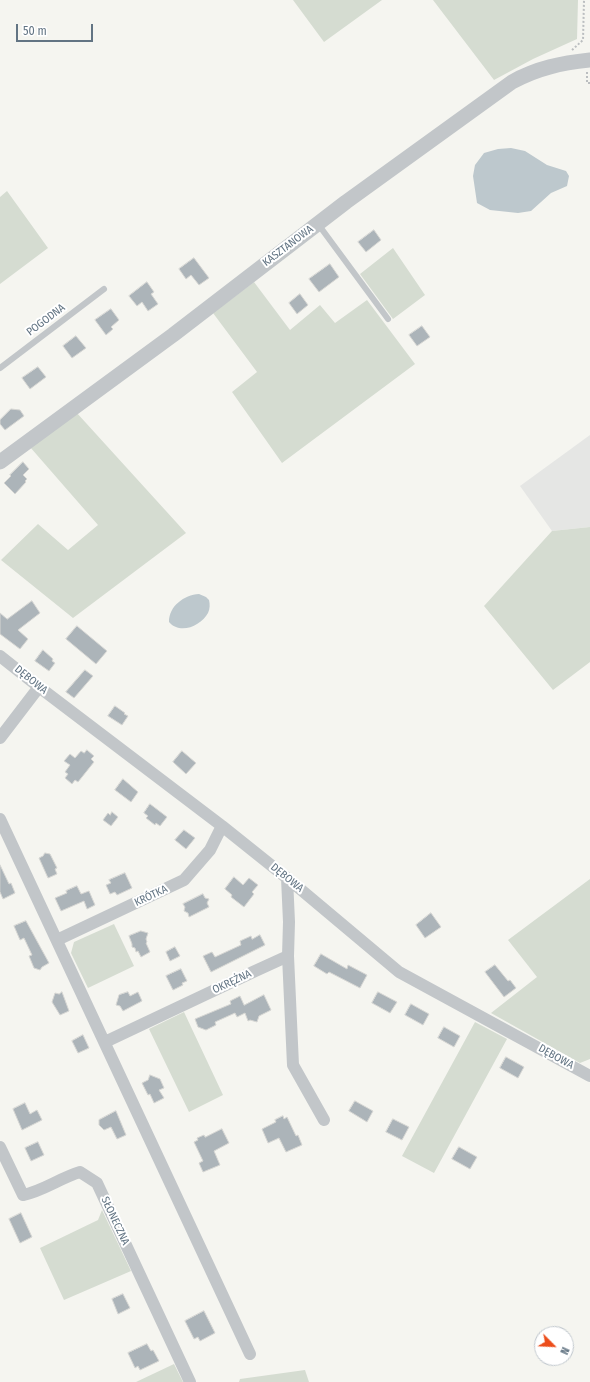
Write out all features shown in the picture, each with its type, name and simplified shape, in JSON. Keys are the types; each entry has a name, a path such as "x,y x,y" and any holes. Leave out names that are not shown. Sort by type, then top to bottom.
{"street":[{"name":"KASZTANOWA","path":"3,457 173,335 318,224 512,82 527,74 546,67 590,60"},
{"name":"DĘBOWA","path":"0,656 222,826 287,878 399,972 590,1076"},
{"path":"0,738 39,687"},
{"path":"0,819 250,1354"},
{"name":"KRÓTKA","path":"57,940 184,880 210,850 222,826"},
{"path":"287,878 288,956 293,1065 324,1120"},
{"name":"OKRĘŻNA","path":"105,1042 288,956"},
{"name":"SŁONECZNA","path":"0,1147 23,1195 36,1192 69,1175 80,1172 97,1183 190,1382"}],"lane":[{"path":"318,224 388,319"},
{"name":"POGODNA","path":"0,368 104,289"}],"path":[{"path":"569,53 583,40 584,0"}],"shaded area":[{"path":"293,0 382,0 324,42"},
{"path":"433,0 578,0 577,39 533,59 494,80"},
{"path":"511,148 525,151 547,165 566,171 569,176 567,186 551,193 531,211 518,213 490,210 477,203 473,176 475,165 484,153 498,149"},
{"path":"7,191 48,248 0,284 0,197"},
{"path":"393,248 425,295 393,319 360,274"},
{"path":"254,282 290,330 320,305 335,323 367,300 415,364 282,463 232,392 257,372 213,313"},
{"path":"76,412 186,533 73,618 1,560 38,524 68,550 98,525 30,447"},
{"path":"590,435 590,527 552,531 520,486"},
{"path":"590,527 590,662 553,690 484,606 552,531"},
{"path":"199,594 209,600 209,610 205,618 195,625 184,628 174,626 169,622 172,611 178,602 193,595"},
{"path":"590,879 590,1059 580,1063 491,1013 537,977 508,940"},
{"path":"114,924 134,966 88,988 71,953 74,942"},
{"path":"184,1012 223,1095 189,1112 149,1029"},
{"path":"475,1022 507,1039 434,1173 402,1156"},
{"path":"102,1210 131,1271 64,1300 40,1248 98,1220"},
{"path":"174,1364 183,1382 136,1382"},
{"path":"305,1370 309,1382 239,1382 240,1379"}],"building":[{"path":"374,230 381,240 366,252 358,242"},
{"path":"194,258 209,278 199,285 191,275 186,279 179,269"},
{"path":"330,264 339,277 319,292 309,279"},
{"path":"147,282 154,292 151,294 158,304 148,311 142,302 137,306 129,296"},
{"path":"300,294 308,305 297,314 289,303"},
{"path":"111,309 119,320 111,327 113,329 106,335 95,320"},
{"path":"422,326 430,337 417,346 409,335"},
{"path":"76,336 86,348 72,358 63,346"},
{"path":"38,367 46,377 30,389 22,378"},
{"path":"11,409 20,410 24,416 5,430 0,424 0,420"},
{"path":"23,462 29,469 23,475 27,479 15,494 4,483"},
{"path":"32,601 40,613 18,630 28,639 20,649 0,634 0,613 7,619"},
{"path":"77,626 107,651 96,664 66,639"},
{"path":"43,650 53,659 52,661 55,663 49,671 35,661"},
{"path":"85,670 93,676 74,698 66,692"},
{"path":"115,706 128,716 122,725 108,716"},
{"path":"87,750 94,756 91,759 94,762 78,782 75,780 72,784 65,778 68,774 65,772 70,765 64,761 70,754 75,758 81,751 84,753"},
{"path":"182,751 196,763 186,774 173,762"},
{"path":"123,779 138,792 131,802 115,790"},
{"path":"150,804 167,817 160,826 156,823 155,825 146,818 148,816 144,813"},
{"path":"112,812 118,817 111,826 103,820 108,813 110,815"},
{"path":"184,830 195,838 186,849 175,840"},
{"path":"45,853 50,854 57,868 55,869 57,874 48,878 39,858"},
{"path":"0,865 15,893 3,899 0,892"},
{"path":"125,873 132,888 117,895 115,892 110,894 106,885 111,883 109,880"},
{"path":"234,877 243,885 249,878 258,885 252,892 254,894 244,907 231,897 232,895 225,889"},
{"path":"77,886 81,894 89,891 95,905 87,909 84,901 61,911 55,898 67,893 66,891"},
{"path":"203,894 205,898 209,899 207,903 209,907 189,917 188,913 184,911 185,907 183,904"},
{"path":"431,913 441,927 425,938 416,925"},
{"path":"26,921 49,963 40,970 34,968 29,956 32,955 24,938 20,940 14,926"},
{"path":"141,931 148,933 146,943 150,952 141,957 138,951 136,952 135,948 132,947 129,936"},
{"path":"260,935 265,945 211,972 203,956 212,952 215,957 241,945 240,941 251,936 252,939"},
{"path":"175,947 180,956 170,961 166,952"},
{"path":"321,954 347,969 348,965 367,975 360,988 329,972 327,974 314,966"},
{"path":"495,965 516,988 504,997 485,972"},
{"path":"181,969 187,981 182,983 183,985 173,990 166,976"},
{"path":"62,992 69,1011 60,1015 52,1002 55,993 59,994"},
{"path":"128,992 130,996 138,992 142,1001 123,1011 120,1006 116,1005 119,995"},
{"path":"378,992 397,1002 390,1013 372,1003"},
{"path":"264,995 271,1010 259,1016 257,1022 250,1020 248,1021 245,1013 237,1017 235,1013 215,1022 216,1025 206,1030 198,1027 195,1019 231,1004 230,1001 240,996 244,1005"},
{"path":"411,1004 429,1014 423,1025 405,1015"},
{"path":"444,1027 460,1036 454,1047 438,1038"},
{"path":"83,1035 89,1048 78,1053 72,1041"},
{"path":"506,1057 524,1067 518,1078 500,1068"},
{"path":"150,1075 160,1079 164,1088 159,1090 164,1098 154,1103 150,1094 148,1095 142,1083 148,1080"},
{"path":"355,1101 373,1111 367,1122 349,1111"},
{"path":"25,1103 30,1114 37,1110 42,1120 22,1130 13,1109"},
{"path":"116,1111 126,1135 117,1139 111,1127 104,1130 99,1125 99,1120"},
{"path":"283,1116 284,1119 287,1117 302,1145 286,1152 279,1138 268,1143 262,1129 276,1122 275,1120"},
{"path":"393,1119 409,1127 402,1140 386,1132"},
{"path":"222,1129 229,1143 214,1151 220,1165 203,1172 199,1163 203,1161 194,1142 198,1140 197,1138 204,1135 205,1137"},
{"path":"38,1142 44,1155 31,1161 25,1148"},
{"path":"459,1147 477,1157 470,1169 452,1159"},
{"path":"21,1213 32,1237 20,1243 9,1219"},
{"path":"123,1294 130,1308 118,1314 112,1299"},
{"path":"204,1311 215,1333 200,1341 198,1337 194,1339 185,1321"},
{"path":"147,1344 151,1351 153,1350 159,1361 140,1370 138,1366 135,1368 128,1353"}]}
